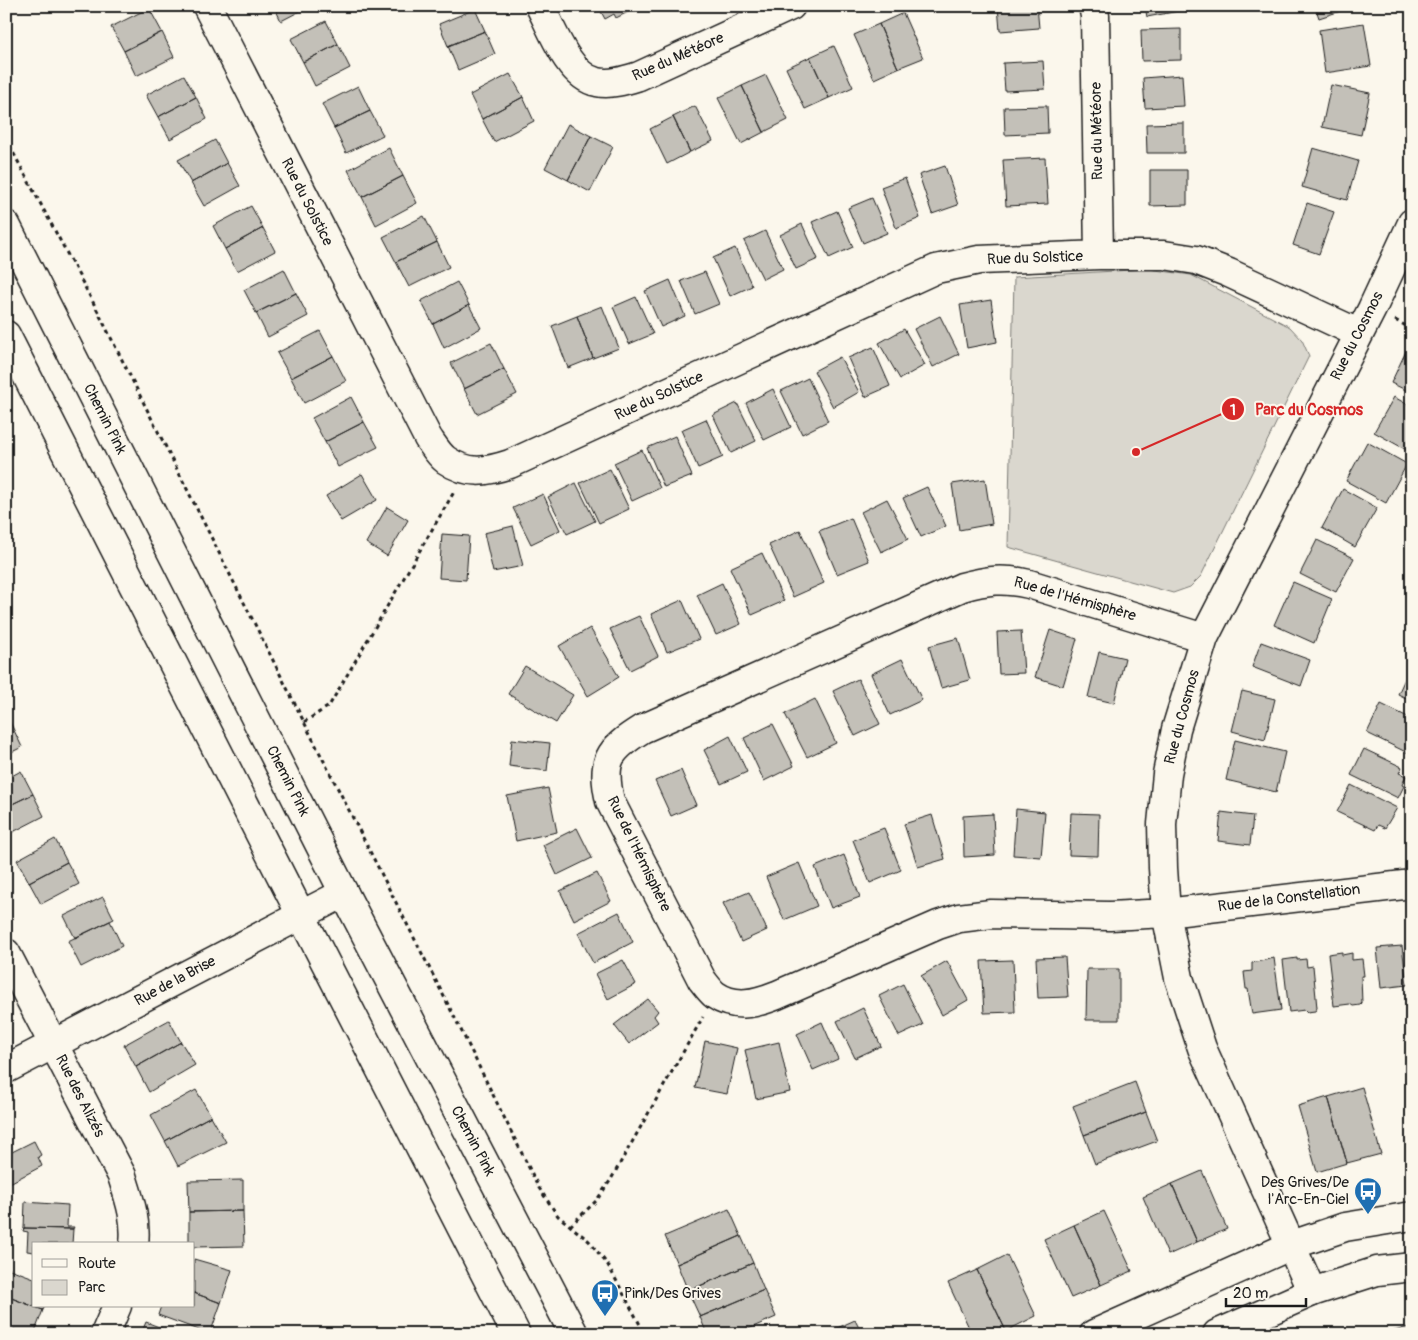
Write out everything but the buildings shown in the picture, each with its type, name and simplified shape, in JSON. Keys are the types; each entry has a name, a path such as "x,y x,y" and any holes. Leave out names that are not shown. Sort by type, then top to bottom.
{"street":[{"name":"Rue du Solstice","path":"207,6 428,438 444,459 467,470 489,471 510,464 936,269 979,260 1164,254 1196,260 1229,273 1358,333"},
{"name":"Rue du Météore","path":"540,6 566,58 578,72 596,82 617,83 639,76 791,6"},
{"name":"Rue du Météore","path":"1093,6 1095,16 1099,255"},
{"name":"Rue du Cosmos","path":"1312,1292 1202,1048 1179,978 1166,913 1162,824 1167,774 1176,729 1204,638 1372,308 1412,223"},
{"name":"Chemin Pink","path":"6,225 344,893 574,1334"},
{"path":"6,335 516,1334"},
{"name":"Rue de l'Hémisphère","path":"715,995 702,980 610,801 605,779 610,756 624,741 642,729 962,587 984,581 1007,579 1029,584 1204,638"},
{"name":"Rue de la Constellation","path":"1166,913 1412,884"},
{"name":"Rue de la Brise","path":"6,1069 344,893"},
{"path":"715,995 734,1002 755,1003 938,925 959,918 991,914 1110,916 1166,913"},
{"name":"Rue des Alizés","path":"6,953 122,1176 132,1207 134,1242"},
{"path":"1094,1334 1292,1245 1345,1227 1412,1216"},
{"path":"1217,1334 1312,1292 1377,1271 1412,1267"},
{"path":"105,1334 115,1308"}],"path":[{"path":"6,139 94,304 457,1021 539,1188 551,1208 589,1241 608,1265 646,1334"},
{"path":"304,722 329,706 467,470"},
{"path":"570,1226 596,1201 610,1181 715,995"}],"green space":[{"path":"1148,269 1191,275 1290,327 1302,340 1309,356 1201,576 1190,587 1173,593 1008,547 1014,277"}],"place":[{"name":"Parc du Cosmos","path":"1136,452"},
{"name":"Des Grives/De l'Arc-En-Ciel","path":"1368,1215"},
{"name":"Pink/Des Grives","path":"605,1317"}]}
